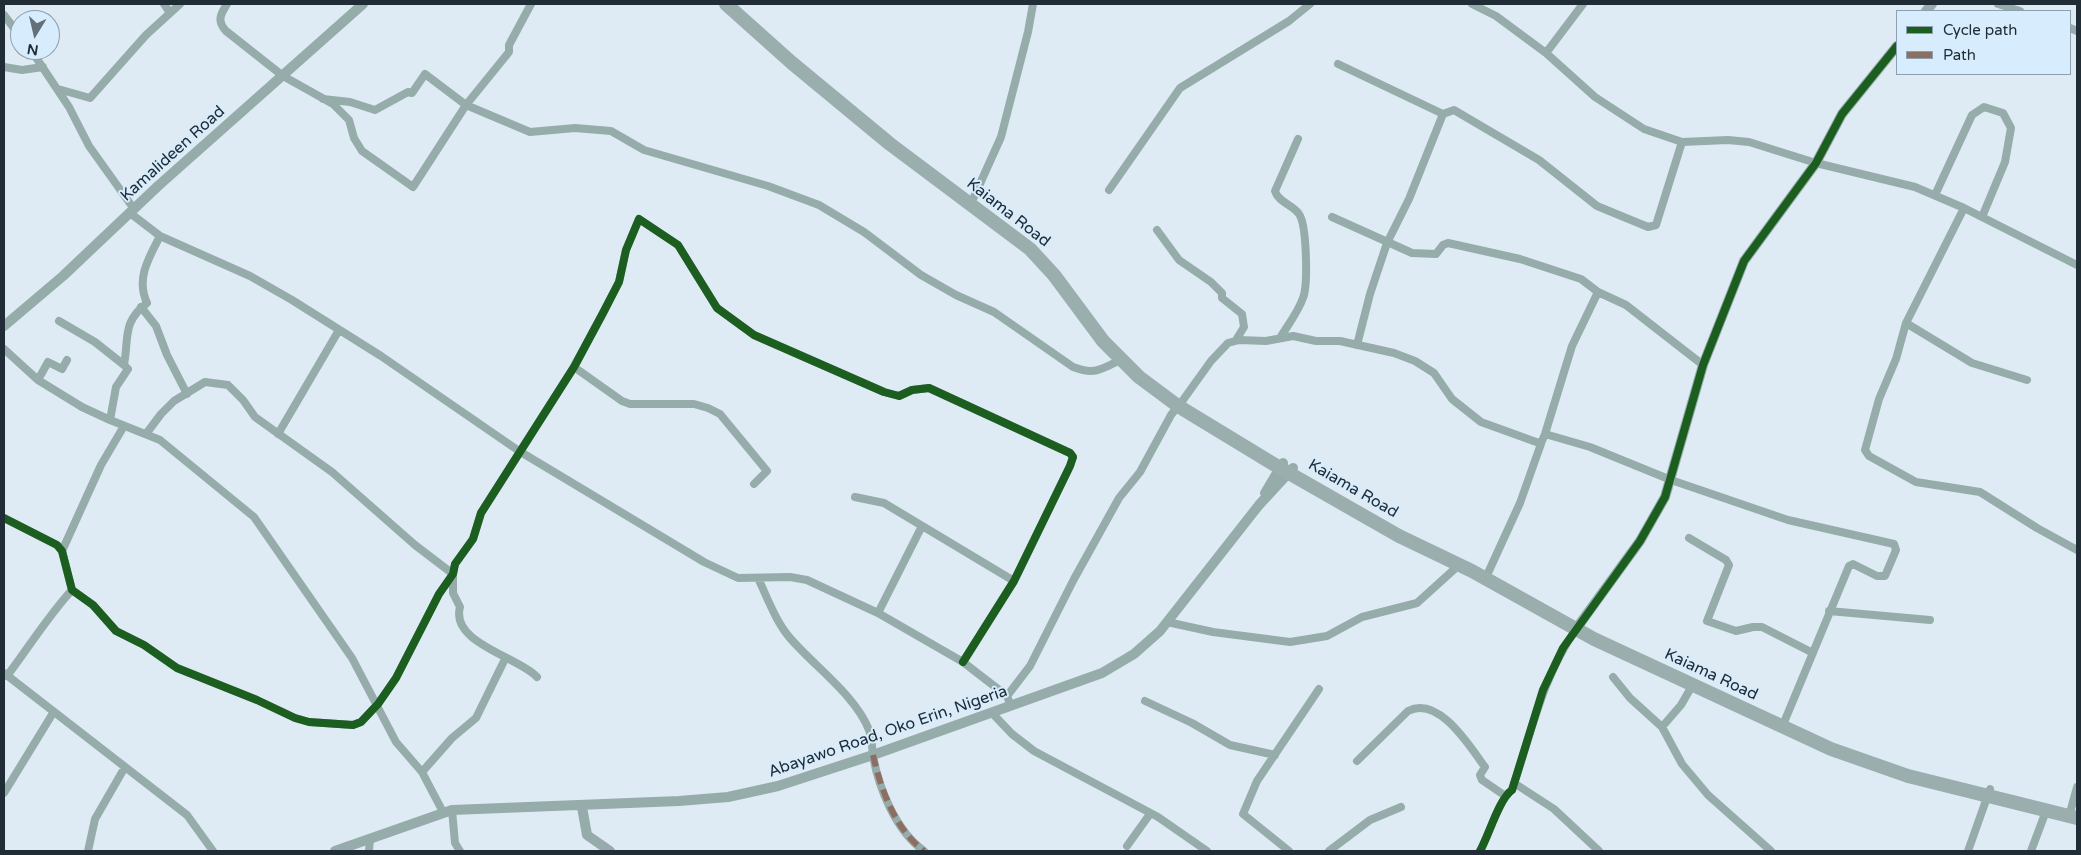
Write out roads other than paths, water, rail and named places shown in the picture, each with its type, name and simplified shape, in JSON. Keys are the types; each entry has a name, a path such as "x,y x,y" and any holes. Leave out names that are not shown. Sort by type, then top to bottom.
{"highway":[{"name":"Kaiama Road","path":"726,4 792,63 890,144 1030,249 1054,275 1120,360 1139,378 1399,536 1459,565 1692,686 1856,759 1908,776 2075,812"},
{"name":"Kaiama Road","path":"735,4 874,123 1037,246 1112,340 1135,365 1181,403"},
{"name":"Kaiama Road","path":"1286,468 1374,516 1488,573 1578,626 1838,744 1890,763 2046,811 2075,812"}],"street":[{"path":"164,4 170,14"},
{"path":"58,89 90,98 146,35 180,4"},
{"path":"227,4 220,17 220,24 283,76 333,104 349,120 354,138 362,151 412,187 466,105 509,52 509,45 532,4"},
{"name":"Kamalideen Road","path":"4,326 63,276 132,211 363,4"},
{"path":"974,197 1001,137 1033,4"},
{"path":"1109,190 1180,88 1289,21 1310,4"},
{"path":"1472,4 1496,16 1546,53 1595,97 1644,129 1682,142 1728,140 1749,142 1816,163 1915,187 1964,208 2077,264"},
{"path":"1546,53 1583,4"},
{"path":"1998,4 2017,10"},
{"path":"1483,850 1504,795 1512,790 1543,690 1563,648 1640,540 1665,497 1703,365 1744,261 1816,163 1842,114 1896,47"},
{"path":"38,60 58,89 89,146 132,211 160,236 250,276 339,330 518,452 714,568 730,576 758,578 790,577 807,580 878,613 963,662 1009,701 1030,666 1074,579 1119,498 1140,472 1171,415 1222,348 1236,340 1266,341 1293,336 1316,341 1340,341 1394,353 1415,361 1434,373 1452,399 1481,422 1530,440 1544,438 1590,447 1671,480 1788,520 1894,544 1896,550 1884,576 1877,576 1853,564 1849,566 1785,720"},
{"path":"1338,64 1443,114"},
{"path":"4,67 22,70 43,67"},
{"path":"323,99 350,102 375,110 388,101 395,101 408,92 412,93 425,74 466,105 530,132 576,128 611,131 644,150 768,186 820,205 864,232 921,276 956,295 994,312 1073,367 1084,371 1097,372 1120,360"},
{"path":"1935,195 1972,115 1984,107 2003,113 2011,128 2005,162 1982,217"},
{"path":"1357,345 1370,294 1387,243 1408,199 1443,114 1447,111 1454,110 1539,160 1597,206 1648,227 1656,225 1682,142"},
{"path":"1280,338 1302,301 1305,290 1304,231 1299,214 1277,196 1275,191 1298,139"},
{"path":"1964,208 1906,323 1896,359 1879,399 1865,447 1866,452 1869,456 1916,482 1980,492 2037,528 2077,550"},
{"path":"1332,217 1387,243 1412,252 1432,254 1438,252 1443,245 1448,243 1520,259 1581,279 1598,292 1626,306 1658,328 1703,365"},
{"path":"537,676 506,659 469,634 459,622 460,607 453,594 455,564 473,539 481,514 518,452 574,367 618,282 626,250 639,219 678,246 717,308 754,335 884,392 899,396 912,390 929,388 1070,452 1073,457 1070,466 1014,581 963,662"},
{"path":"1157,230 1179,260 1211,282 1222,293 1222,298 1242,314 1244,327 1236,340"},
{"path":"124,365 126,333 141,307 147,303 142,293 141,280 160,236"},
{"path":"1488,573 1520,503 1544,438 1572,346 1598,292"},
{"path":"141,307 156,326 167,355 187,394"},
{"path":"59,321 95,342 128,369 116,387 110,420"},
{"path":"1906,323 1972,363 2027,380"},
{"path":"278,434 339,330"},
{"path":"4,349 38,380 82,407 160,440 175,450 254,517 352,658 378,704 396,742 422,772 447,811 455,843 460,851"},
{"path":"38,380 48,362 62,369 67,360"},
{"path":"574,367 622,401 630,404 694,404 720,414 767,471 754,484"},
{"path":"146,434 161,414 205,382 228,385 238,394 254,417 332,472 415,545 453,574"},
{"path":"62,551 101,465 124,426"},
{"name":"Abayawo Road, Oko Erin, Nigeria","path":"335,851 447,811 582,806 728,796 778,786 992,713 1009,701 1102,673 1134,654 1160,631 1286,468"},
{"path":"856,496 884,503 1014,581"},
{"path":"4,518 57,545 62,551 72,590 93,605 116,631 144,645 177,668 257,700 279,712 309,722 353,725 361,722 378,704 396,678 439,594 453,574"},
{"path":"878,613 922,526"},
{"path":"1689,538 1726,560 1729,565 1707,621 1736,631 1753,627 1762,628 1813,653"},
{"path":"1166,622 1213,632 1290,642 1327,636 1362,617 1417,603 1459,565"},
{"path":"758,578 788,636 852,703 863,718 869,730 879,781 902,828 914,844 924,851"},
{"path":"72,590 56,606 34,641 5,674 187,815 213,851"},
{"path":"1829,611 1930,620"},
{"path":"422,772 452,738 476,718 506,659"},
{"path":"1613,677 1630,698 1662,727 1682,764 1708,795 1771,851"},
{"path":"1662,727 1681,705 1692,686"},
{"path":"1289,851 1243,814 1257,781 1319,689"},
{"path":"1145,701 1192,723 1230,745 1275,755"},
{"path":"1357,761 1408,711 1412,709 1429,710 1440,714 1455,728 1485,767 1480,775 1482,780 1504,795"},
{"path":"4,793 53,713"},
{"path":"992,713 1012,734 1034,751 1150,814 1158,816 1207,851"},
{"path":"88,851 95,819 125,767"},
{"path":"1514,783 1554,809 1599,851"},
{"path":"2075,812 2077,787"},
{"path":"1968,851 1988,792"},
{"path":"582,806 587,835 610,851"},
{"path":"1329,851 1370,820 1401,807"},
{"path":"2031,851 2046,811"},
{"path":"1127,846 1150,814"},
{"path":"369,851 370,839"}]}
